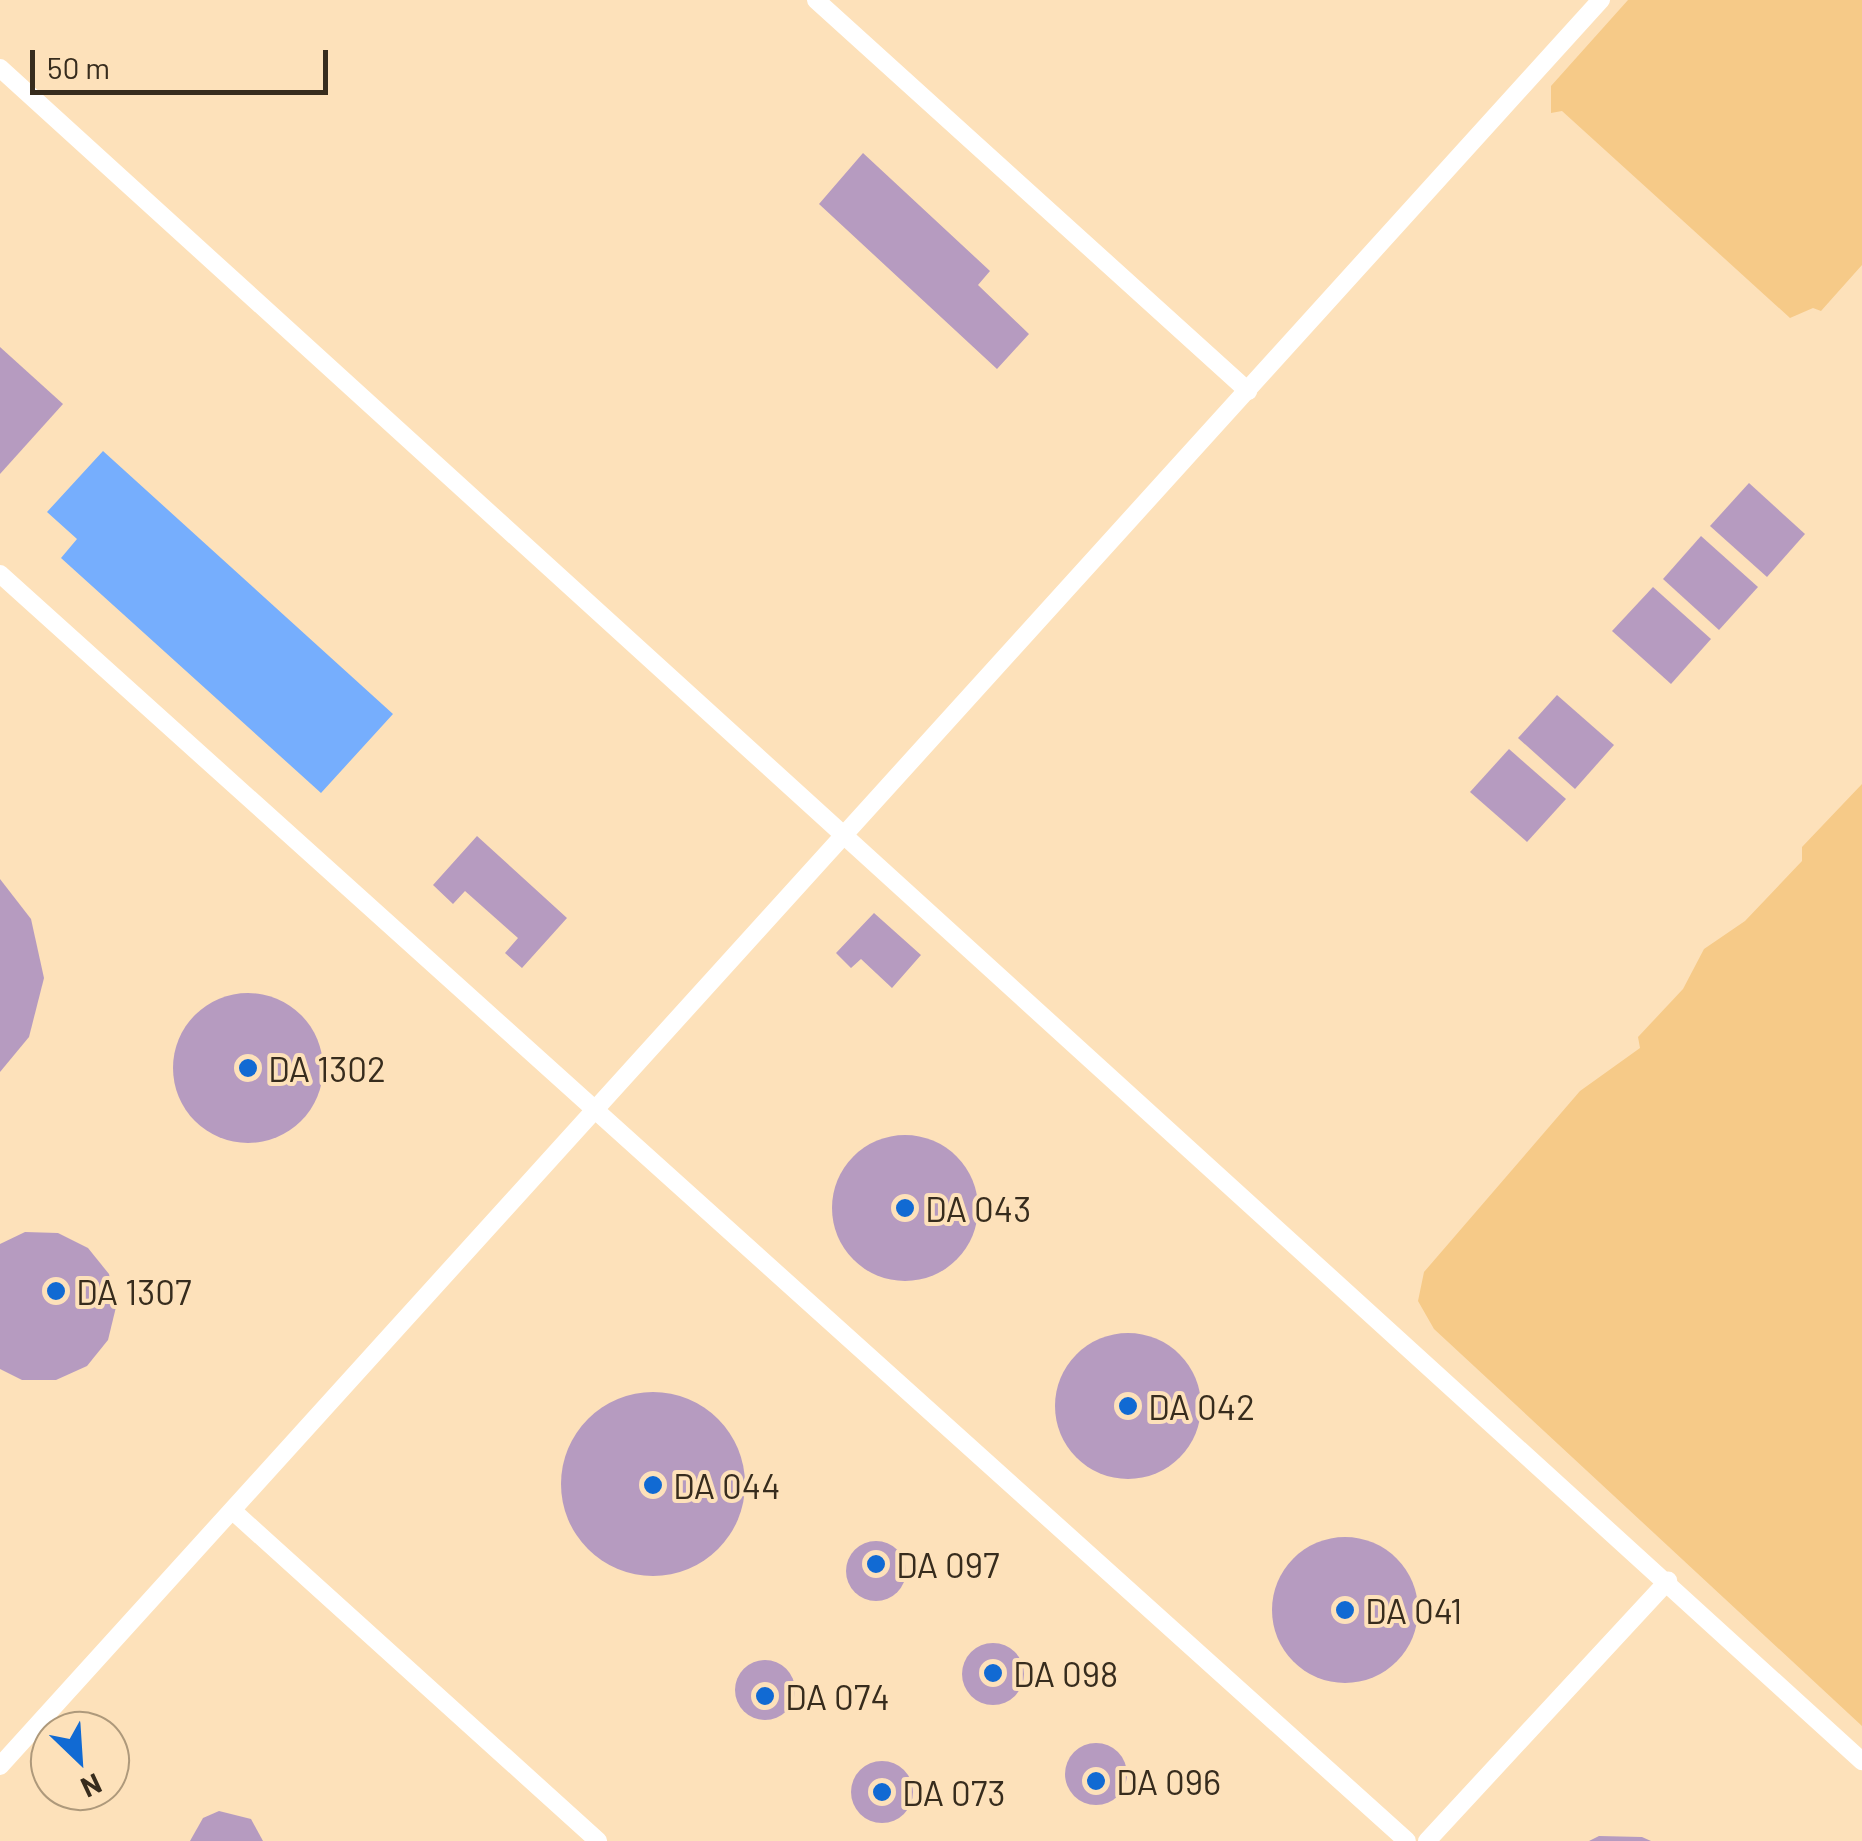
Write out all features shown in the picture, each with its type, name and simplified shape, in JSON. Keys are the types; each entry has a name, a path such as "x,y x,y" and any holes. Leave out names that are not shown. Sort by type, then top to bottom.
{"lane":[{"path":"816,0 1248,390"},
{"path":"0,1766 1601,0"},
{"path":"0,68 1862,1761"},
{"path":"0,574 1406,1841"},
{"path":"233,1510 598,1841"},
{"path":"1426,1841 1668,1581"}],"shaded area":[{"path":"1628,0 1862,0 1862,265 1821,311 1813,308 1790,318 1562,111 1551,113 1551,86"},
{"path":"1862,784 1862,1726 1434,1329 1418,1301 1424,1272 1580,1091 1640,1048 1638,1037 1683,989 1704,949 1745,921 1802,861 1802,847"}],"water":[{"path":"103,451 393,714 321,793 61,558 77,539 47,512"}],"building":[{"path":"863,153 990,271 978,285 1029,334 997,369 819,204"},
{"path":"0,347 63,404 0,474"},
{"path":"1749,483 1805,534 1767,577 1710,526"},
{"path":"1701,536 1758,587 1719,630 1663,579"},
{"path":"1653,587 1711,639 1671,684 1612,631"},
{"path":"1557,695 1614,745 1575,789 1518,738"},
{"path":"1509,749 1566,799 1527,842 1470,792"},
{"path":"477,836 567,918 522,968 505,953 518,938 465,891 453,904 433,885"},
{"path":"0,879 31,919 44,978 29,1037 0,1072"},
{"path":"874,913 921,955 892,988 861,959 851,968 836,953"},
{"name":"DA 1302","path":"248,993 277,999 301,1015 317,1039 323,1068 317,1097 301,1121 277,1137 248,1143 219,1137 195,1121 179,1097 173,1068 179,1039 195,1015 219,999"},
{"name":"DA 043","path":"905,1135 933,1140 957,1156 973,1180 978,1208 973,1236 957,1260 933,1276 905,1281 877,1276 853,1260 837,1236 832,1208 837,1180 853,1156 877,1140"},
{"name":"DA 1307","path":"25,1232 58,1233 88,1248 109,1274 116,1307 108,1340 87,1366 56,1380 22,1380 0,1369 0,1244"},
{"name":"DA 042","path":"1128,1333 1156,1339 1180,1354 1195,1378 1201,1406 1195,1434 1180,1458 1156,1473 1128,1479 1100,1473 1076,1458 1061,1434 1055,1406 1061,1378 1076,1354 1100,1339"},
{"name":"DA 044","path":"653,1392 688,1399 718,1419 738,1449 745,1484 738,1519 718,1549 688,1569 653,1576 618,1569 588,1549 568,1519 561,1484 568,1449 588,1419 618,1399"},
{"name":"DA 041","path":"1345,1537 1373,1542 1397,1558 1413,1582 1418,1610 1413,1638 1397,1662 1373,1678 1345,1683 1317,1678 1293,1662 1277,1638 1272,1610 1277,1582 1293,1558 1317,1542"},
{"name":"DA 097","path":"876,1541 898,1549 906,1571 898,1593 876,1601 854,1593 846,1571 854,1549"},
{"name":"DA 098","path":"993,1643 1015,1652 1024,1674 1015,1696 993,1705 971,1696 962,1674 971,1652"},
{"name":"DA 074","path":"765,1660 787,1668 795,1690 787,1712 765,1720 743,1712 735,1690 743,1668"},
{"name":"DA 096","path":"1096,1743 1118,1752 1127,1774 1118,1796 1096,1805 1074,1796 1065,1774 1074,1752"},
{"name":"DA 073","path":"882,1761 904,1770 913,1792 904,1814 882,1823 860,1814 851,1792 860,1770"},
{"path":"219,1811 251,1819 263,1841 190,1841 203,1818"},
{"path":"1599,1836 1642,1837 1651,1841 1589,1841"}],"place":[{"name":"DA 1302","path":"248,1068"},
{"name":"DA 043","path":"905,1208"},
{"name":"DA 1307","path":"56,1291"},
{"name":"DA 042","path":"1128,1406"},
{"name":"DA 044","path":"653,1485"},
{"name":"DA 097","path":"876,1564"},
{"name":"DA 041","path":"1345,1610"},
{"name":"DA 098","path":"993,1673"},
{"name":"DA 074","path":"765,1696"},
{"name":"DA 096","path":"1096,1781"},
{"name":"DA 073","path":"882,1792"}]}
